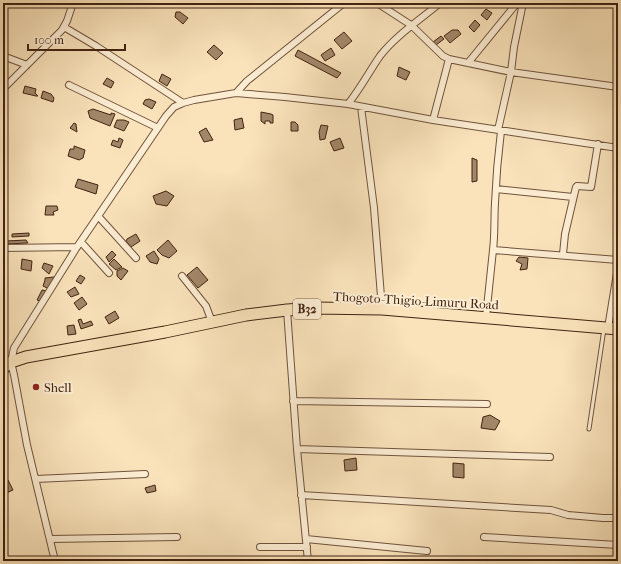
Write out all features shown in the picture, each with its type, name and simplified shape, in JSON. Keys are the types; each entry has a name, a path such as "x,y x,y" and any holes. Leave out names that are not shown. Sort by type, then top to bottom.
{"highway":[{"name":"Thogoto-Thigio-Limuru Road","path":"7,365 26,357 246,315 287,310 346,308 382,309 610,328"}],"street":[{"path":"3,89 64,27 73,3"},
{"path":"378,3 412,25 443,56 449,59 511,72 618,87"},
{"path":"348,104 360,88 380,55 412,25 440,3"},
{"path":"468,63 517,3"},
{"path":"486,317 495,234 494,220 499,130 523,3"},
{"path":"608,3 618,5"},
{"path":"236,94 247,81 342,4"},
{"path":"64,27 96,46 183,103"},
{"path":"3,56 27,65"},
{"path":"433,120 449,59"},
{"path":"69,85 158,128"},
{"path":"55,561 7,365 14,348 79,245 166,116 174,107 194,100 236,94 285,97 348,104 361,108 433,120 618,148"},
{"path":"361,108 374,208 382,309"},
{"path":"563,254 565,234 576,186 591,187 598,144"},
{"path":"496,189 573,197"},
{"path":"98,216 136,258"},
{"path":"3,248 79,245 109,272"},
{"path":"493,250 563,254 618,260"},
{"path":"610,328 618,267"},
{"path":"182,276 206,306 212,322"},
{"path":"287,310 300,495 308,561"},
{"path":"293,401 487,404"},
{"path":"297,449 550,457"},
{"path":"36,479 145,474"},
{"path":"300,495 551,510 568,515 618,518"},
{"path":"50,539 176,537"},
{"path":"484,537 618,545"},
{"path":"306,539 427,551"},
{"path":"260,547 306,547"}],"lane":[{"path":"589,429 610,328"}],"building":[{"path":"533,3 543,3 542,7 532,6"},
{"path":"486,9 492,13 487,20 481,15"},
{"path":"176,12 180,12 188,18 183,24 175,17"},
{"path":"475,20 480,25 474,32 469,27"},
{"path":"452,30 458,30 461,34 450,43 444,36"},
{"path":"344,32 352,41 342,49 334,40"},
{"path":"441,36 444,39 436,45 433,42"},
{"path":"214,45 223,53 216,60 207,52"},
{"path":"331,48 335,55 325,61 321,55"},
{"path":"298,50 341,73 337,78 295,56"},
{"path":"399,67 410,72 406,80 397,76"},
{"path":"162,74 171,79 167,86 159,81"},
{"path":"107,78 114,82 111,88 103,84"},
{"path":"25,86 36,89 35,93 38,96 23,93"},
{"path":"43,91 51,94 54,98 53,102 41,98"},
{"path":"149,99 156,102 152,109 143,104 145,100"},
{"path":"93,109 111,115 111,113 115,114 110,126 90,118 88,111"},
{"path":"261,112 273,115 273,123 270,123 270,121 265,121 265,124 261,121"},
{"path":"242,118 244,128 235,130 234,120"},
{"path":"117,120 129,122 124,131 114,127"},
{"path":"291,122 295,122 298,125 298,131 291,131"},
{"path":"74,123 76,124 77,132 70,128"},
{"path":"321,125 328,126 325,139 320,140 319,132"},
{"path":"206,128 213,140 204,142 199,132"},
{"path":"119,138 123,140 120,148 111,145 113,140 118,142"},
{"path":"340,138 344,148 334,151 330,142"},
{"path":"74,146 85,150 83,158 79,160 68,156 70,149 74,149"},
{"path":"472,158 477,160 477,181 472,182"},
{"path":"78,179 98,185 96,194 75,187"},
{"path":"166,191 174,196 167,206 156,204 153,196"},
{"path":"46,206 57,206 58,210 53,212 54,215 45,215"},
{"path":"29,233 29,236 12,237 12,234"},
{"path":"136,234 140,241 131,247 126,241"},
{"path":"26,240 28,243 6,244 6,241"},
{"path":"168,240 177,251 169,258 162,255 157,250"},
{"path":"112,251 116,255 109,262 106,257"},
{"path":"154,251 159,259 157,264 150,262 146,256"},
{"path":"519,257 528,258 527,269 520,270 522,264 516,261"},
{"path":"22,259 32,261 31,271 21,269"},
{"path":"114,259 122,267 116,270 109,264"},
{"path":"44,263 53,266 49,274 42,268"},
{"path":"197,267 208,280 198,288 187,275"},
{"path":"123,268 128,271 121,280 117,276 117,271"},
{"path":"80,275 85,278 81,284 76,281"},
{"path":"54,277 49,289 43,286 45,278"},
{"path":"75,287 79,294 71,297 67,292"},
{"path":"42,290 47,291 40,301 37,300"},
{"path":"82,297 87,304 79,310 74,303"},
{"path":"115,311 119,318 109,324 105,317"},
{"path":"81,319 83,324 91,321 93,325 81,329 78,320"},
{"path":"74,325 76,334 68,335 67,326"},
{"path":"490,415 500,421 495,430 481,428 483,417"},
{"path":"356,458 357,470 345,471 344,460"},
{"path":"453,463 464,464 464,478 453,477"},
{"path":"8,480 13,490 4,494 4,482"},
{"path":"155,485 156,491 147,493 145,488"}],"place":[{"name":"Shell","path":"36,387"}]}
